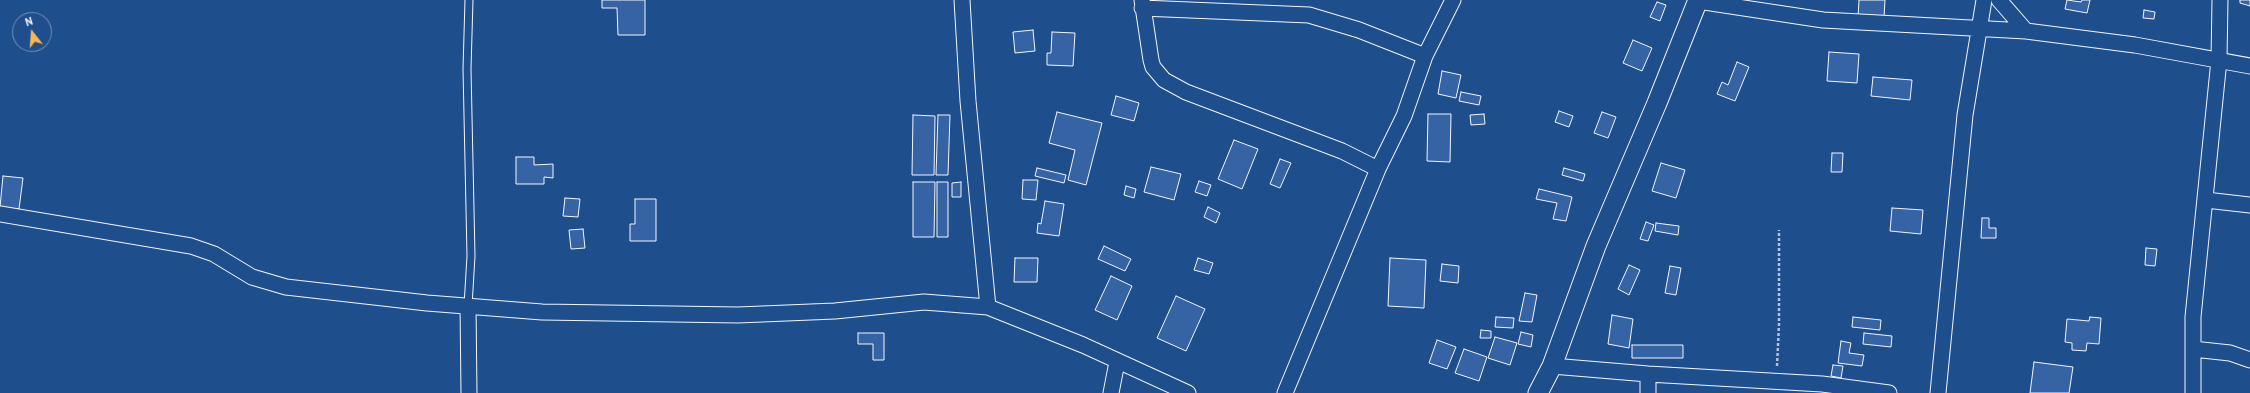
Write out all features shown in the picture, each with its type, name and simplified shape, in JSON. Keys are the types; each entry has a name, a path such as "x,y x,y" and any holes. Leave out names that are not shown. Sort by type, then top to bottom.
{"street":[{"path":"962,0 968,101 988,307"},
{"path":"1284,393 1378,169 1404,116 1424,56 1453,0"},
{"path":"1938,393 1965,115 1984,0"},
{"path":"1999,0 2026,31"},
{"path":"2193,393 2193,317 2219,60 2220,0"},
{"path":"1538,393 1552,366 1596,246 1640,145 1698,1 1823,20 1979,27 2026,31 2134,44 2250,66"},
{"path":"1378,169 1342,151 1186,92 1164,80 1155,71 1150,60 1142,4 1310,15 1359,30 1424,56"},
{"path":"2206,200 2250,205"},
{"path":"0,214 192,246 214,254 252,277 286,287 468,306 542,312 738,315 835,311 924,302 988,307 1032,323 1188,393"},
{"path":"468,306 469,393"},
{"path":"2193,349 2230,353 2250,360"},
{"path":"1111,393 1117,362"},
{"path":"1552,366 1648,374 1822,384 1889,393"},
{"path":"1648,374 1648,393"}],"lane":[{"path":"468,306 470,256 467,69 469,0"}],"path":[{"path":"1776,381 1779,324 1779,230"}],"building":[{"path":"602,0 645,0 645,35 618,35 617,8 602,8"},
{"path":"1859,0 1885,0 1884,18 1858,17"},
{"path":"2067,0 2081,2 2082,0 2090,0 2087,13 2065,9"},
{"path":"2240,0 2250,0 2250,6 2240,3"},
{"path":"1657,2 1666,5 1660,21 1650,17"},
{"path":"2144,10 2155,12 2154,19 2143,18"},
{"path":"1033,30 1035,51 1015,53 1013,32"},
{"path":"1052,32 1075,33 1073,66 1047,65 1047,53 1051,53"},
{"path":"1633,40 1652,48 1642,71 1623,63"},
{"path":"1829,52 1859,54 1857,83 1827,81"},
{"path":"1737,62 1749,67 1735,101 1717,94 1722,82 1728,85"},
{"path":"1442,71 1461,75 1456,98 1438,94"},
{"path":"1873,77 1912,80 1910,100 1871,96"},
{"path":"1461,92 1481,96 1479,105 1459,101"},
{"path":"1116,96 1139,103 1134,121 1111,115"},
{"path":"1559,111 1573,116 1569,127 1555,122"},
{"path":"1057,112 1102,123 1086,185 1068,180 1075,150 1049,143"},
{"path":"1602,112 1616,117 1608,138 1594,133"},
{"path":"1428,114 1451,114 1450,162 1427,161"},
{"path":"1484,114 1485,124 1471,125 1470,115"},
{"path":"913,115 935,116 934,175 912,175"},
{"path":"938,115 950,115 948,175 936,175"},
{"path":"1234,140 1258,149 1242,189 1218,179"},
{"path":"1832,153 1843,153 1842,172 1831,172"},
{"path":"516,157 534,157 534,165 553,164 553,178 544,177 544,184 516,184"},
{"path":"1280,159 1291,163 1280,188 1270,184"},
{"path":"1661,163 1685,170 1676,198 1652,191"},
{"path":"1151,167 1181,174 1174,200 1144,192"},
{"path":"1037,168 1066,175 1064,183 1035,176"},
{"path":"1564,168 1585,174 1583,181 1562,175"},
{"path":"3,176 23,178 19,209 0,207"},
{"path":"1023,180 1038,180 1036,200 1022,199"},
{"path":"1199,181 1211,185 1207,196 1195,192"},
{"path":"913,182 935,182 934,237 913,237"},
{"path":"937,182 948,182 948,237 937,237"},
{"path":"961,182 961,197 952,197 952,183"},
{"path":"1126,186 1136,189 1134,198 1124,195"},
{"path":"1539,189 1572,197 1566,221 1553,219 1557,203 1536,199"},
{"path":"565,198 580,199 578,217 563,216"},
{"path":"635,199 656,199 656,241 630,241 630,224 635,224"},
{"path":"1045,201 1064,204 1059,236 1037,233 1038,223 1041,224"},
{"path":"1208,207 1220,213 1216,223 1204,217"},
{"path":"1892,208 1923,210 1921,234 1890,231"},
{"path":"1982,218 1989,218 1989,228 1996,228 1996,238 1981,238"},
{"path":"1646,222 1654,225 1648,241 1640,239"},
{"path":"1656,223 1679,226 1678,235 1655,231"},
{"path":"583,229 585,248 571,249 569,230"},
{"path":"1104,246 1131,259 1125,271 1098,259"},
{"path":"2146,248 2157,249 2155,266 2145,265"},
{"path":"1015,258 1038,258 1037,282 1014,282"},
{"path":"1198,258 1213,263 1209,274 1194,270"},
{"path":"1390,258 1426,260 1424,308 1388,306"},
{"path":"1442,264 1459,266 1458,283 1440,281"},
{"path":"1629,265 1640,270 1629,295 1618,289"},
{"path":"1670,266 1681,268 1676,295 1665,293"},
{"path":"1111,276 1132,286 1117,320 1095,310"},
{"path":"1525,293 1537,295 1532,322 1519,321"},
{"path":"1176,296 1205,309 1186,351 1157,338"},
{"path":"1612,315 1633,319 1629,348 1608,344"},
{"path":"1496,317 1514,318 1513,328 1495,327"},
{"path":"1853,317 1881,320 1880,330 1852,327"},
{"path":"2090,317 2101,318 2099,344 2087,343 2086,351 2072,350 2072,343 2065,342 2067,319 2089,321"},
{"path":"1481,330 1491,331 1491,338 1480,338"},
{"path":"1521,332 1533,335 1531,347 1518,344"},
{"path":"858,333 884,333 884,360 873,360 873,344 858,344"},
{"path":"1864,333 1892,336 1891,347 1863,344"},
{"path":"1495,337 1517,343 1510,365 1488,358"},
{"path":"1437,340 1456,347 1447,369 1429,363"},
{"path":"1841,341 1851,343 1849,353 1864,355 1862,366 1838,363"},
{"path":"1632,345 1683,345 1683,358 1632,358"},
{"path":"1464,349 1487,357 1479,381 1455,373"},
{"path":"2034,362 2073,367 2069,393 2030,393"},
{"path":"1833,365 1843,366 1841,378 1831,376"}]}
